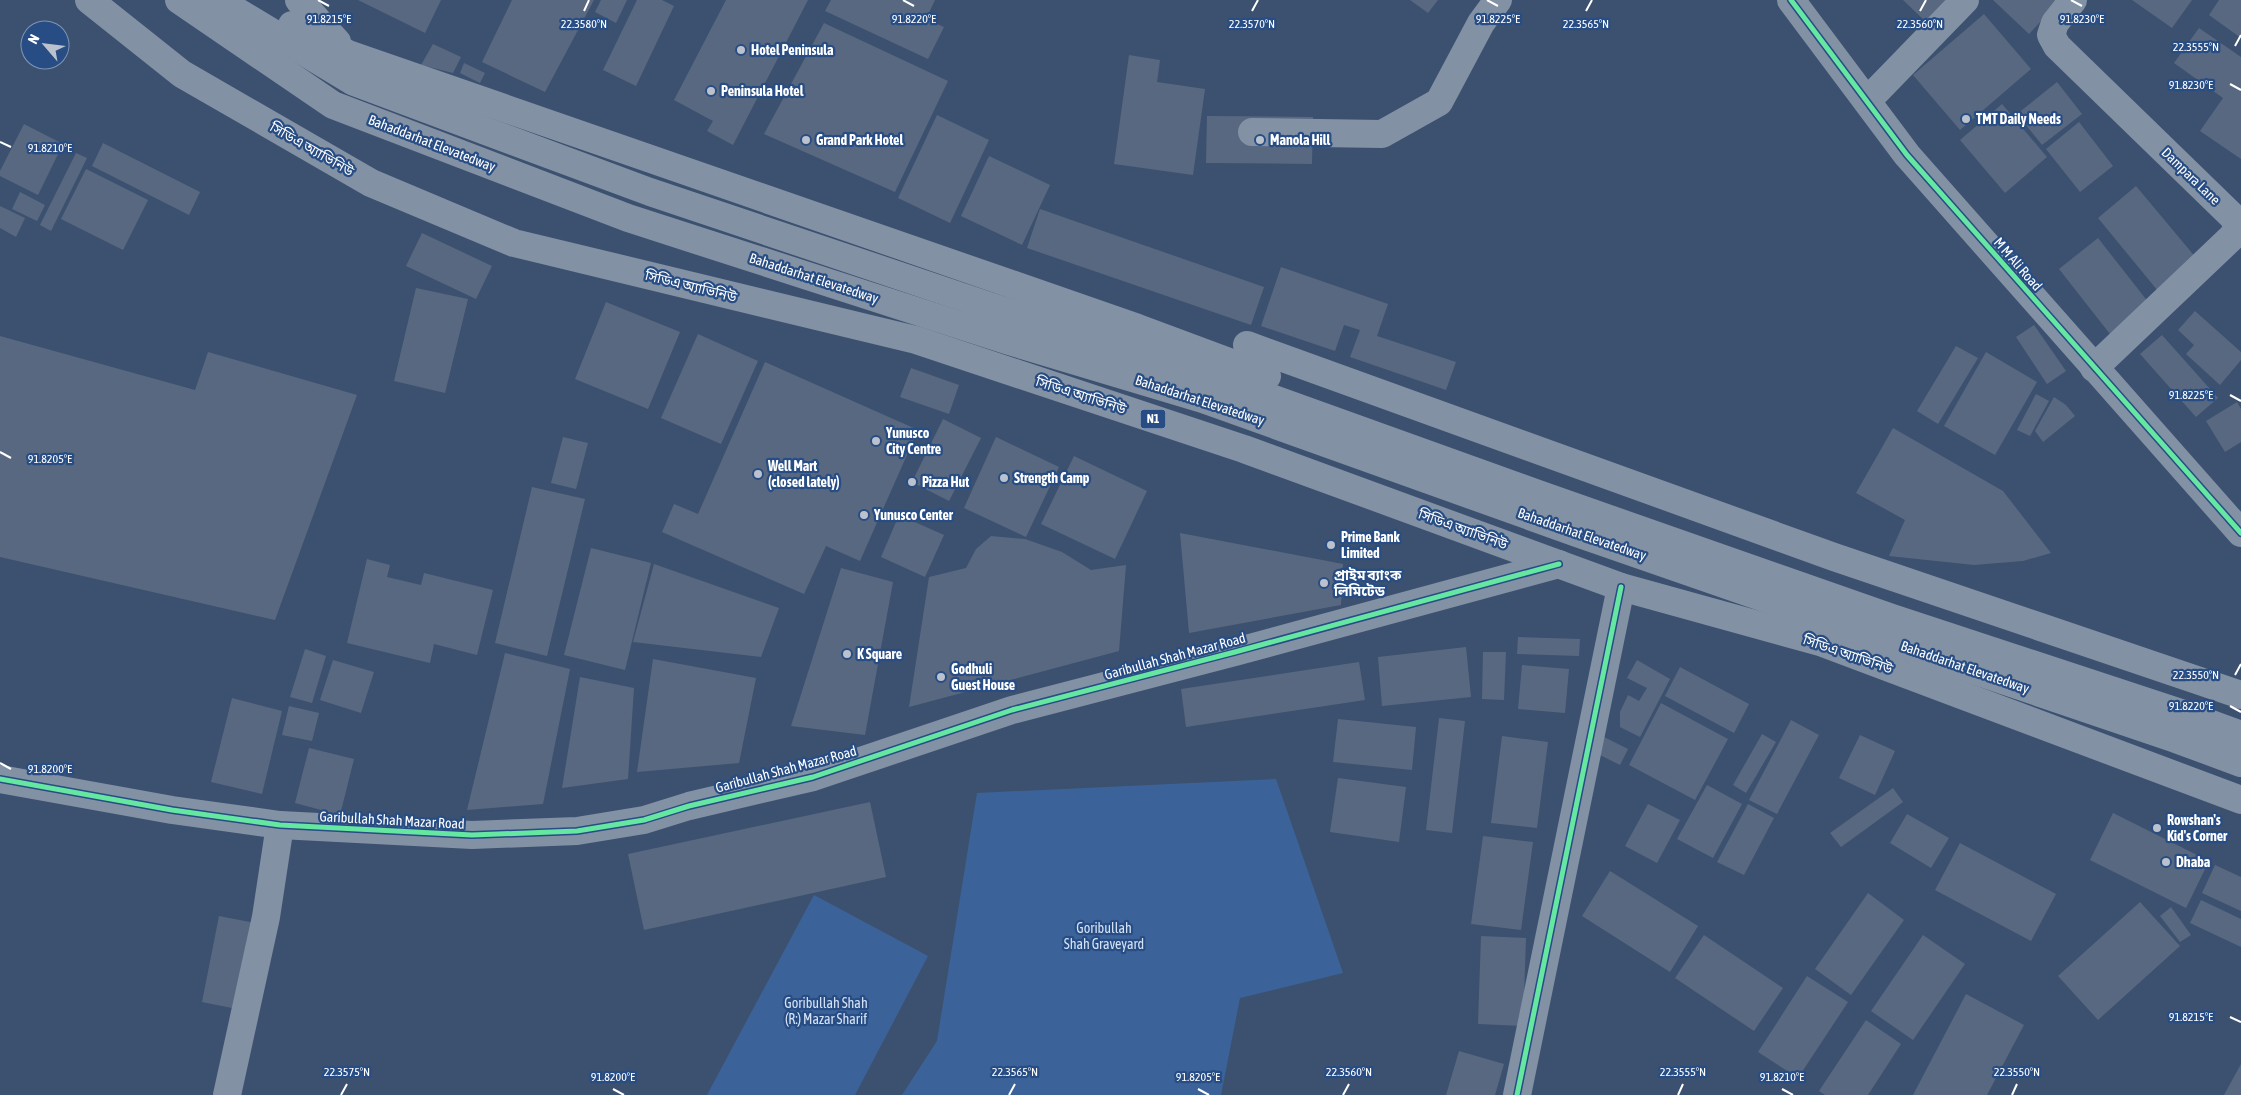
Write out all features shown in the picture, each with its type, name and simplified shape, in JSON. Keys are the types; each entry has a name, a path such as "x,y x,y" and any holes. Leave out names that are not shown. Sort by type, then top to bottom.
{"highway":[{"name":"সিডিএ অ্যাভিনিউ","path":"89,0 182,74 371,183 514,243 916,340 1244,449 1621,586 1820,642 2241,800"},
{"name":"Bahaddarhat Elevatedway","path":"179,0 333,105 628,218 1009,341 1203,399 1595,539 2241,763"},
{"name":"Bahaddarhat Elevatedway","path":"218,0 354,82 650,192 989,306 1229,382 1538,494 1882,615 2181,713 2241,735"},
{"path":"250,0 281,19 348,54 1138,328 1572,491 2241,715"},
{"path":"299,0 348,54"},
{"path":"1247,345 1834,556 2241,695"}],"street":[{"path":"1252,132 1382,134 1439,102 1481,22 1498,0"},
{"name":"M M Ali Road","path":"1790,0 1906,155 2241,533"},
{"path":"1867,101 1965,0"},
{"name":"Dampara Lane","path":"2073,0 2054,23 2051,34 2057,46 2232,216 2239,226 2232,237 2094,368"},
{"name":"Garibullah Shah Mazar Road","path":"0,779 172,810 280,825 472,835 577,831 644,820 689,806 813,777 1012,710 1560,564"},
{"path":"1517,1095 1621,586"},
{"path":"227,1095 266,916 280,825"}],"green space":[{"name":"Goribullah Shah Graveyard","path":"1276,779 1343,973 1240,998 1221,1095 902,1095 937,1041 977,793"},
{"name":"Goribullah Shah (R:) Mazar Sharif","path":"814,895 928,956 855,1095 707,1095"}],"building":[{"path":"358,0 441,0 425,33"},
{"path":"512,0 594,0 545,92 482,62"},
{"path":"601,0 627,0 616,23 595,12"},
{"path":"637,0 662,0 674,6 636,86 603,70"},
{"name":"Hotel Peninsula","path":"726,0 808,0 733,145 707,131 713,121 674,100"},
{"path":"831,0 935,0 926,19 944,27 928,59 825,11"},
{"path":"1410,0 1438,0 1428,13"},
{"path":"1903,0 1950,0 1927,23"},
{"path":"1993,0 2061,0 2029,34"},
{"path":"2132,0 2192,0 2172,28"},
{"path":"2219,0 2241,0 2241,38 2209,15"},
{"path":"1984,14 2031,69 1960,130 1913,75"},
{"path":"824,23 948,81 895,192 764,134"},
{"path":"2199,28 2241,57 2241,159 2200,131 2223,98 2174,63"},
{"path":"433,44 461,57 453,73 421,65"},
{"path":"1129,55 1160,60 1157,82 1205,89 1193,175 1114,164"},
{"path":"464,63 485,73 480,83 460,73"},
{"path":"2057,82 2082,114 2042,145 2017,114"},
{"path":"2002,104 2047,157 2005,193 1960,140"},
{"path":"937,115 989,140 950,223 898,198"},
{"name":"Manola Hill","path":"1207,116 1313,117 1312,164 1206,163"},
{"path":"2079,122 2113,166 2080,192 2046,149"},
{"path":"24,124 63,144 38,195 0,176 0,171"},
{"path":"103,143 200,192 189,215 92,166"},
{"path":"76,153 87,158 51,231 40,225"},
{"path":"989,156 1050,185 1022,245 961,216"},
{"path":"86,169 148,200 123,250 61,219"},
{"path":"2136,186 2197,259 2158,291 2098,218"},
{"path":"20,192 45,205 37,221 12,209"},
{"path":"0,206 25,218 16,237 0,228"},
{"path":"1040,209 1264,287 1251,325 1027,248"},
{"path":"422,233 492,266 476,299 406,266"},
{"path":"2098,238 2149,303 2110,334 2059,269"},
{"path":"1281,267 1388,304 1377,336 1456,362 1446,390 1350,357 1360,330 1344,325 1335,351 1261,326"},
{"path":"416,288 468,299 445,393 394,381"},
{"path":"606,302 680,332 648,409 575,379"},
{"path":"2195,311 2241,352 2241,360 2220,385 2186,354 2194,345 2178,330"},
{"path":"2034,325 2066,371 2047,384 2016,337"},
{"path":"698,334 758,361 721,444 661,418"},
{"path":"2162,335 2218,398 2196,417 2140,354"},
{"path":"0,336 195,390 208,352 357,395 275,620 0,557"},
{"path":"1956,346 1978,358 1938,424 1917,411"},
{"path":"1986,352 2037,382 1995,455 1944,426"},
{"path":"765,362 918,430 860,561 826,546 804,594 662,532 674,504 698,514"},
{"path":"911,368 959,385 949,414 900,397"},
{"path":"2036,394 2049,401 2030,436 2017,430"},
{"path":"2054,397 2066,405 2075,416 2043,442 2035,431"},
{"path":"2237,402 2241,409 2241,442 2225,452 2206,421"},
{"path":"943,419 981,438 949,501 912,482"},
{"path":"1893,428 2003,491 2051,553 2023,561 1974,565 1889,556 1905,520 1856,493"},
{"path":"563,437 588,443 576,489 551,483"},
{"path":"996,437 1059,467 1026,537 964,508"},
{"path":"1074,456 1147,491 1115,559 1041,524"},
{"path":"532,487 585,499 547,656 495,643"},
{"path":"899,515 944,535 925,577 881,557"},
{"path":"1180,533 1343,564 1341,605 1189,633"},
{"path":"991,536 1025,539 1062,552 1091,570 1126,565 1119,651 909,707 929,577 966,568 976,549"},
{"path":"591,548 651,563 625,670 564,655"},
{"path":"367,559 390,565 387,577 421,585 424,573 493,590 477,655 434,644 430,663 347,643"},
{"path":"654,564 779,608 761,657 633,642"},
{"name":"K Square","path":"841,568 893,582 865,735 791,726"},
{"path":"1518,637 1580,639 1579,656 1517,654"},
{"path":"1466,647 1471,697 1382,706 1378,657"},
{"path":"305,649 326,656 312,703 290,697"},
{"path":"1483,652 1506,652 1504,700 1482,699"},
{"path":"505,653 570,669 543,804 467,810"},
{"path":"653,659 756,678 739,763 637,772"},
{"path":"333,660 374,672 361,713 320,700"},
{"path":"1637,660 1670,679 1640,737 1620,727 1620,712 1628,695 1639,701 1647,688 1627,678"},
{"path":"1359,662 1365,700 1186,727 1181,689"},
{"path":"1522,665 1569,669 1565,713 1518,709"},
{"path":"1680,667 1749,704 1734,733 1665,696"},
{"path":"580,677 634,688 628,779 562,788"},
{"path":"232,698 282,711 262,794 211,782"},
{"path":"1661,703 1728,739 1695,800 1629,765"},
{"path":"289,706 319,713 312,741 282,735"},
{"path":"1439,718 1465,721 1452,833 1426,830"},
{"path":"1338,719 1416,727 1412,770 1333,762"},
{"path":"1791,720 1819,735 1777,814 1749,800"},
{"path":"1762,734 1776,742 1746,793 1733,785"},
{"path":"1860,735 1895,751 1875,795 1839,778"},
{"path":"1502,736 1548,742 1537,828 1491,823"},
{"path":"1604,737 1628,749 1620,765 1596,753"},
{"path":"309,748 354,759 340,815 295,803"},
{"path":"1338,778 1406,787 1399,842 1330,832"},
{"path":"1707,785 1742,804 1713,858 1677,839"},
{"path":"1893,788 1903,802 1841,847 1830,833"},
{"path":"870,802 886,877 644,930 628,854"},
{"path":"1648,804 1680,820 1657,863 1625,846"},
{"path":"1748,804 1774,818 1744,875 1717,862"},
{"path":"2113,813 2209,861 2186,908 2090,860"},
{"path":"1907,814 1949,838 1931,868 1890,843"},
{"path":"1483,836 1533,842 1521,930 1471,924"},
{"path":"1960,843 2056,894 2031,941 1935,890"},
{"path":"2215,865 2241,877 2241,911 2202,893"},
{"path":"1610,871 1698,926 1670,972 1582,916"},
{"path":"1868,893 1904,920 1851,995 1815,969"},
{"path":"2201,900 2241,919 2241,947 2190,923"},
{"path":"2140,902 2180,946 2098,1020 2058,976"},
{"path":"2171,907 2191,935 2180,942 2160,916"},
{"path":"219,916 255,923 237,1009 202,1002"},
{"path":"1704,935 1783,988 1754,1031 1675,978"},
{"path":"1923,935 1965,964 1913,1040 1871,1011"},
{"path":"1481,936 1526,938 1523,1026 1478,1024"},
{"path":"1807,976 1848,1002 1798,1078 1758,1052"},
{"path":"1966,994 2024,1025 1987,1095 1913,1095"},
{"path":"1866,1020 1901,1044 1868,1095 1825,1095 1819,1091"},
{"path":"1459,1051 1504,1064 1495,1095 1446,1095"},
{"path":"2241,1064 2241,1095 2224,1095"}],"cycle path":[{"path":"1791,0 1907,155 2241,533"},
{"path":"0,779 172,810 280,825 472,835 577,831 644,820 689,806 813,777 1012,710 1559,564"},
{"path":"1517,1095 1621,587"}],"place":[{"name":"Hotel Peninsula","path":"741,50"},
{"name":"Peninsula Hotel","path":"711,91"},
{"name":"TMT Daily Needs","path":"1966,119"},
{"name":"Grand Park Hotel","path":"806,140"},
{"name":"Manola Hill","path":"1260,140"},
{"name":"Yunusco City Centre","path":"876,441"},
{"name":"Well Mart (closed lately)","path":"758,474"},
{"name":"Strength Camp","path":"1004,478"},
{"name":"Pizza Hut","path":"912,482"},
{"name":"Yunusco Center","path":"864,515"},
{"name":"Prime Bank Limited","path":"1331,545"},
{"name":"প্রাইম ব্যাংক লিমিটেড","path":"1324,583"},
{"name":"K Square","path":"847,654"},
{"name":"Godhuli Guest House","path":"941,677"},
{"name":"Rowshan's Kid's Corner","path":"2157,828"},
{"name":"Dhaba","path":"2166,862"}]}
